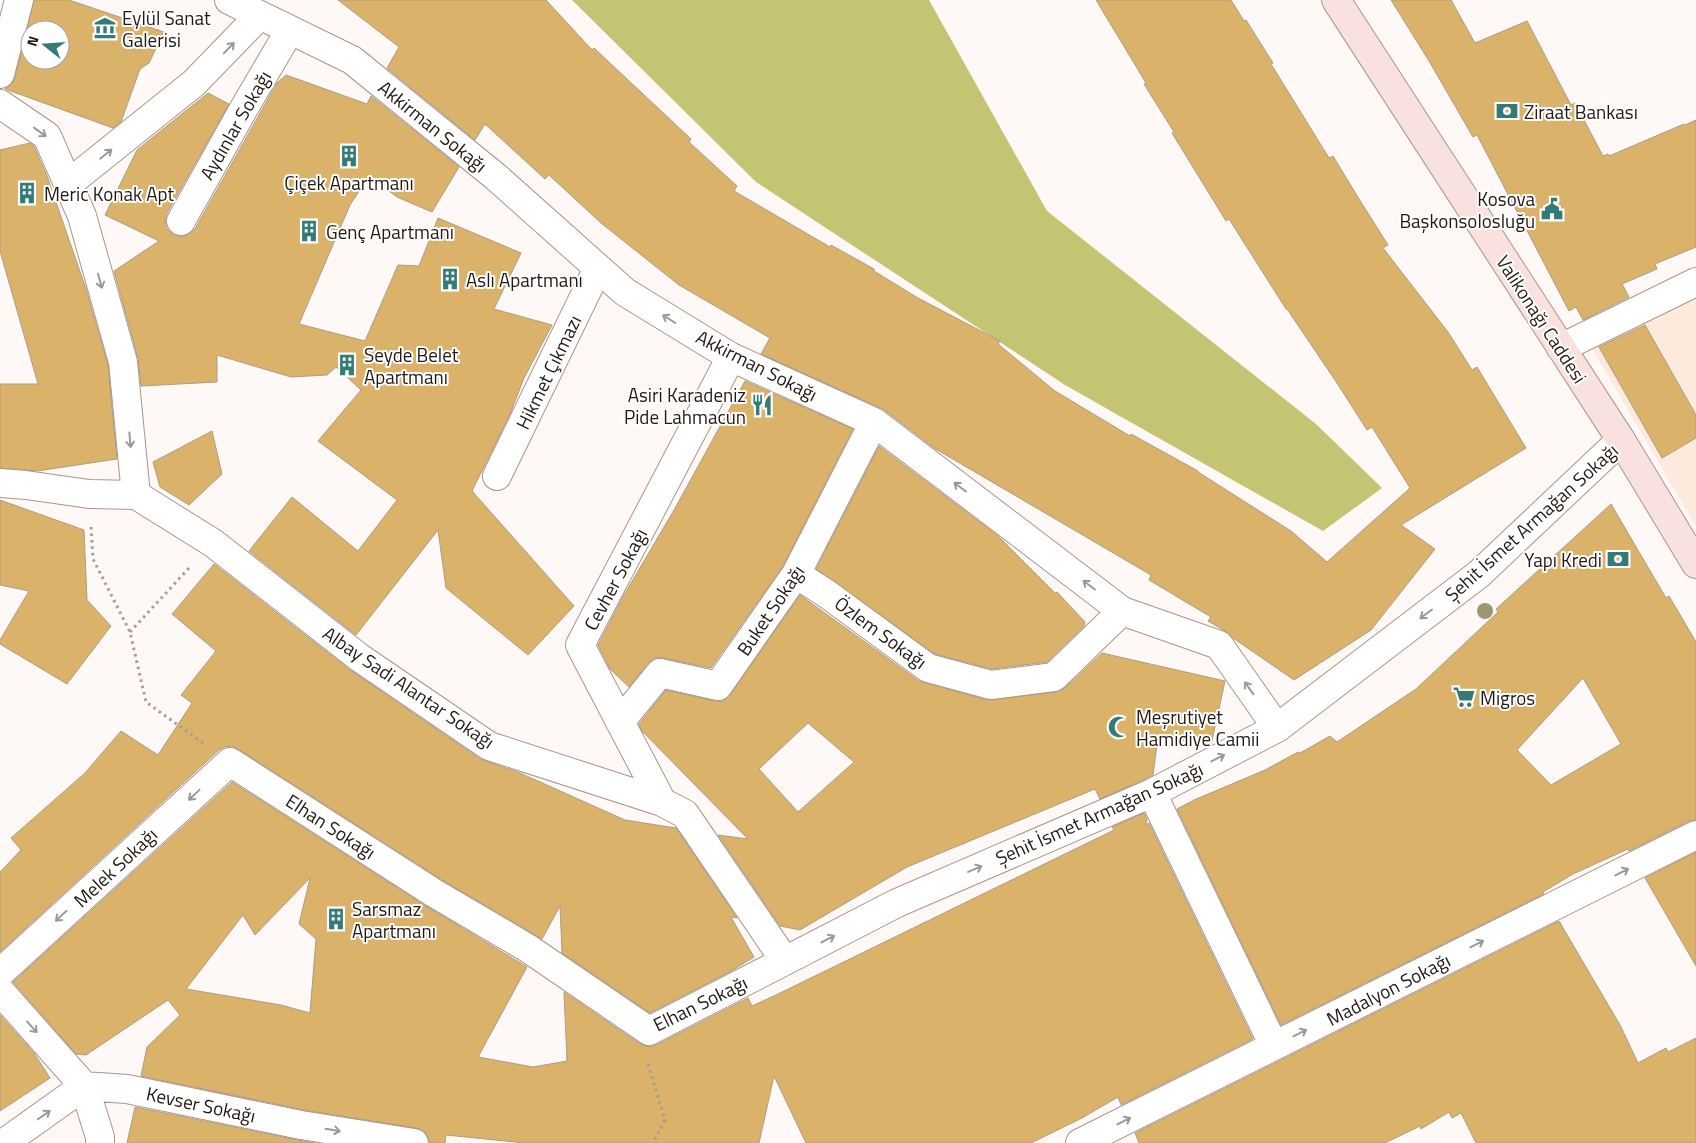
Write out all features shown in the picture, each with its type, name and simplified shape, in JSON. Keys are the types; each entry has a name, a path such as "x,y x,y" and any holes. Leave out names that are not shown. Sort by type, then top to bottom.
{"street":[{"path":"0,74 19,0"},
{"name":"Akkirman Sokağı","path":"229,0 352,60 496,177 625,292 731,357 874,422 1122,611 1219,644 1277,728"},
{"name":"Valikonağı Caddesi","path":"1336,0 1621,440 1696,564"},
{"path":"68,184 194,83 260,15"},
{"name":"Aydınlar Sokağı","path":"181,221 290,30"},
{"path":"0,104 47,136 82,216 123,362 136,495 89,494 26,485 0,484"},
{"name":"Hikmet Çıkmazı","path":"497,476 598,268"},
{"path":"1561,348 1696,282"},
{"name":"Cevher Sokağı","path":"662,802 580,645 731,357"},
{"name":"Buket Sokağı","path":"620,722 660,673 718,686 796,574 874,422"},
{"name":"Şehit İsmet Armağan Sokağı","path":"785,961 897,903 1152,793 1277,728 1479,574 1621,440"},
{"name":"Albay Sadi Alantar Sokağı","path":"136,495 212,543 360,658 489,746 662,802 685,814 785,961"},
{"name":"Özlem Sokağı","path":"796,574 828,594 928,668 991,685 1054,677 1122,611"},
{"name":"Melek Sokağı","path":"0,973 230,762"},
{"name":"Elhan Sokağı","path":"230,762 434,892 529,949 649,1031 785,961"},
{"path":"1152,793 1274,1046"},
{"name":"Madalyon Sokağı","path":"1080,1143 1696,835"},
{"path":"0,990 84,1086 100,1137 100,1143"},
{"path":"4,1143 84,1086"},
{"name":"Kevser Sokağı","path":"84,1086 127,1089 301,1134 414,1143"}],"path":[{"path":"89,494 93,559 130,632 146,702 230,762"},
{"path":"130,632 212,543"},
{"path":"649,1031 644,1050 665,1120 653,1143"}],"shaded area":[{"path":"572,0 929,0 1047,211 1316,424 1382,488 1323,531 1065,385 756,182"},
{"path":"1696,299 1696,526 1592,349"}],"building":[{"path":"34,0 69,0 164,32 149,63 140,69 121,122 113,128 5,89 11,85 15,78 20,57 20,70 70,70 70,20 29,20"},
{"path":"338,0 546,0 592,50 594,48 691,139 689,142 737,186 734,191 830,247 831,245 874,269 874,271 918,298 1000,341 998,344 1055,391 1130,436 1131,434 1198,471 1291,531 1327,562 1410,488 1372,427 1367,430 1286,309 1229,219 1226,221 1172,133 1174,132 1096,0 1231,0 1273,63 1271,64 1329,158 1333,156 1388,245 1383,248 1448,332 1472,370 1477,367 1526,448 1401,525 1435,549 1371,630 1294,680 1208,621 1211,617 1149,580 1151,575 934,448 883,409 761,354 770,338 679,285 601,223 549,175 545,179 485,124 475,140 387,68 399,47"},
{"path":"1391,0 1451,0 1475,43 1527,21 1571,105 1575,103 1603,156 1608,154 1609,156 1696,120 1696,247 1655,264 1657,269 1622,284 1629,297 1583,320 1576,307 1569,311 1477,135 1473,137"},
{"path":"286,75 367,104 371,96 459,167 432,212 397,197 369,176 350,205 299,324 365,341 398,265 419,266 438,218 521,253 494,309 552,325 524,378 510,414 472,491 574,606 528,655 446,588 438,530 356,635 249,551 292,497 358,551 397,500 318,441 361,390 336,367 327,375 291,377 217,355 217,382 141,386 138,358 114,271 159,241 105,215 137,150 208,93 229,104 167,213 165,221 167,229 174,235 182,237 189,234 195,229 277,83"},
{"path":"30,143 34,146 47,176 86,289 108,365 117,459 37,471 0,468 0,384 38,384 0,251 0,150"},
{"path":"1645,325 1696,415 1696,438 1662,458 1599,347"},
{"path":"745,381 853,429 783,566 711,668 655,658 648,663 629,687 610,669 598,645 624,595 674,510"},
{"path":"212,431 222,474 189,505 160,487 153,462"},
{"path":"879,446 998,536 1055,593 1057,592 1085,622 1084,626 1047,662 992,669 935,654 816,569"},
{"path":"0,500 84,530 87,600 111,626 67,684 0,644 0,640 29,591 0,585"},
{"path":"1611,504 1666,598 1669,596 1696,642 1696,820 1689,821 1629,851 1628,849 1573,874 1543,892 1544,894 1281,1025 1177,809 1265,770 1330,736 1337,742 1416,689 1498,612 1496,609","holes":["1583,678 1621,744 1551,785 1517,750"]},
{"path":"214,564 350,670 480,759 520,773 625,820 676,828 737,918 731,917 754,957 650,1013 562,953 560,906 542,939 442,880 232,746 219,750 0,952 0,872 21,850 11,838 85,773 121,731 158,755 192,703 181,695 216,651 172,614"},
{"path":"800,595 919,681 987,700 1057,692 1065,688 1102,653 1225,681 1211,745 1158,737 1153,775 1100,799 1095,789 907,867 800,930 780,926 718,835 748,839 642,731 639,724 666,690 715,701 723,701 730,695","holes":["808,723 854,762 798,812 759,769"]},
{"path":"232,782 426,906 527,967 478,1057 533,1067 567,1061 564,992 640,1044 649,1047 656,1045 748,998 752,1006 776,995 1114,830 1112,827 1144,813 1147,819 1146,825 1149,823 1253,1039 1121,1105 1118,1097 1082,1118 1031,1143 806,1143 774,1076 759,1143 525,1143 446,1135 445,1143 429,1143 424,1131 416,1128 304,1110 141,1076 147,1047 180,1015 168,1000 86,1055 76,1054 13,982","holes":["310,878 299,924 316,939 310,1013 281,1005 186,989 243,915 255,935"]},
{"path":"1696,852 1696,966 1645,878"},
{"path":"1559,921 1620,1025 1638,1063 1666,1048 1668,1052 1696,1038 1696,1143 1476,1143 1461,1113 1452,1118 1449,1112 1421,1129 1420,1126 1385,1143 1139,1143 1135,1133"},
{"path":"0,1015 34,1053 50,1078 0,1111"},
{"path":"135,1107 298,1140 315,1143 127,1143"}],"place":[{"name":"Eylül Sanat Galerisi","path":"105,28"},
{"name":"Ziraat Bankası","path":"1507,111"},
{"name":"Çiçek Apartmanı","path":"349,156"},
{"name":"Meric Konak Apt","path":"27,193"},
{"name":"Kosova Başkonsolosluğu","path":"1552,209"},
{"name":"Genç Apartmanı","path":"309,231"},
{"name":"Aslı Apartmanı","path":"450,279"},
{"name":"Seyde Belet Apartmanı","path":"347,365"},
{"name":"Asiri Karadeniz Pide Lahmacun","path":"762,405"},
{"name":"Yapı Kredi","path":"1618,559"},
{"name":"Migros","path":"1464,697"},
{"name":"Meşrutiyet Hamidiye Camii","path":"1119,727"},
{"name":"Sarsmaz Apartmanı","path":"336,919"}]}
